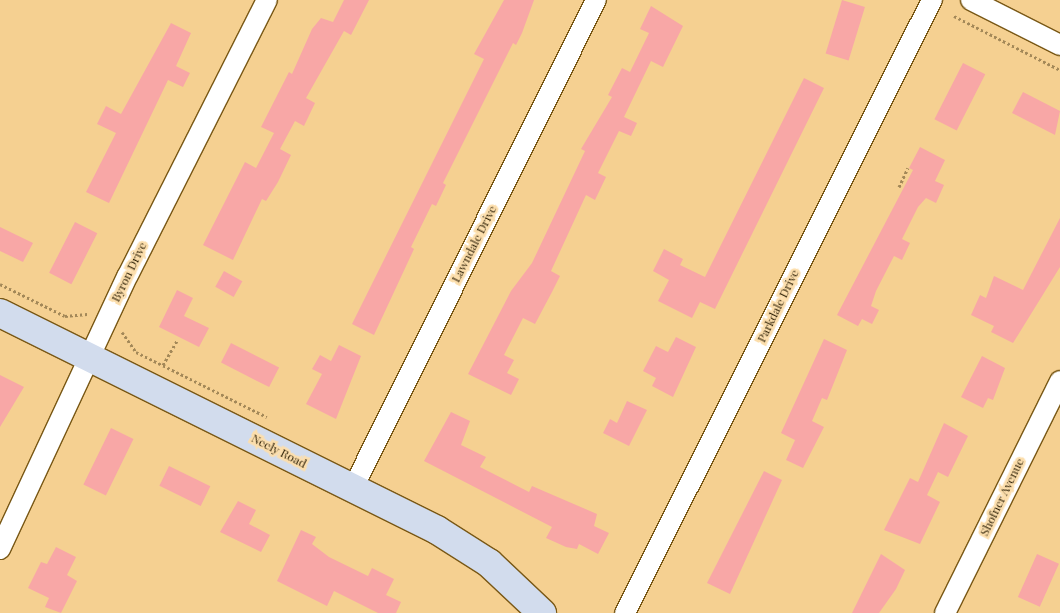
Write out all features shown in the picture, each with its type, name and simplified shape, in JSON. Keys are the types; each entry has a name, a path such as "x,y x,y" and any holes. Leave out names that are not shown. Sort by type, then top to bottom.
{"street":[{"name":"Byron Drive","path":"0,549 89,356 267,0"},
{"name":"Lawndale Drive","path":"353,488 596,0"},
{"name":"Parkdale Drive","path":"625,613 932,0"},
{"path":"971,0 1060,45"},
{"name":"Neely Road","path":"0,313 437,530 489,563 542,613"},
{"name":"Shofner Avenue","path":"945,613 1060,381"}],"path":[{"path":"954,16 1060,70"},
{"path":"899,187 908,168"},
{"path":"0,284 65,316 81,318 95,311"},
{"path":"122,326 130,347 268,417"},
{"path":"163,365 177,341"}],"building":[{"path":"344,0 369,0 351,35 344,31 306,98 315,103 304,126 295,121 280,149 291,155 266,201 262,199 233,260 203,245 245,162 256,168 274,133 261,127 289,72 292,74 312,29 321,18 333,22"},
{"path":"504,0 534,0 522,33 516,45 513,43 443,183 446,185 436,206 432,204 411,247 414,249 374,335 352,324 484,59 474,54"},
{"path":"842,0 865,7 849,61 826,54"},
{"path":"651,6 683,26 663,67 651,61 624,117 637,123 631,136 619,131 598,173 606,177 595,200 586,195 551,271 560,276 535,324 523,318 504,355 514,360 507,373 519,379 511,395 468,374 511,291 532,263 585,151 581,149 612,97 608,95 622,68 630,72 649,33 640,29"},
{"path":"171,23 191,33 176,66 190,73 183,87 168,80 109,203 86,192 116,133 97,124 106,106 121,114"},
{"path":"963,63 985,74 957,130 934,119"},
{"path":"804,78 824,88 715,309 700,302 692,318 658,301 669,280 653,271 664,249 683,259 680,265 705,277"},
{"path":"1023,92 1060,111 1055,135 1012,113"},
{"path":"920,147 945,160 935,181 944,185 936,203 926,198 918,207 902,239 910,243 902,260 894,256 876,291 871,306 879,310 872,324 862,319 858,326 837,315 913,170 909,168"},
{"path":"1060,218 1060,267 1013,343 991,332 994,326 971,315 980,295 986,298 994,276 1023,290"},
{"path":"75,222 97,233 71,284 49,273"},
{"path":"0,227 33,243 23,262 0,251"},
{"path":"224,271 242,281 234,297 215,287"},
{"path":"177,290 193,298 184,316 209,328 199,347 159,327"},
{"path":"676,337 696,347 673,397 652,386 656,378 643,371 656,346 668,352"},
{"path":"824,339 847,350 827,400 822,398 812,421 824,427 803,468 786,460 795,440 781,433"},
{"path":"231,343 279,368 269,387 221,363"},
{"path":"339,345 361,356 336,419 306,404 322,374 312,369 320,355 331,361"},
{"path":"982,356 1005,368 993,400 988,398 983,408 961,397"},
{"path":"0,375 24,387 0,427"},
{"path":"627,401 647,410 629,446 603,433 610,419 617,423"},
{"path":"451,412 470,421 461,445 486,457 480,467 529,492 532,486 597,514 594,526 609,533 598,554 579,544 577,549 566,547 546,538 552,527 424,461"},
{"path":"944,423 968,436 948,477 938,472 927,495 940,502 920,544 884,530 910,478 918,482"},
{"path":"111,428 133,439 106,496 83,485"},
{"path":"169,466 210,486 201,506 159,486"},
{"path":"764,471 782,480 730,594 707,583"},
{"path":"238,501 256,510 249,524 270,535 261,552 220,532"},
{"path":"301,530 316,537 312,544 329,557 368,576 372,568 394,579 386,595 401,602 396,613 378,613 334,591 327,606 277,581"},
{"path":"56,547 76,557 67,575 77,581 61,613 45,607 49,598 28,588 41,562 47,564"},
{"path":"881,554 905,570 896,589 879,613 852,613"},
{"path":"1037,554 1059,564 1040,607 1018,597"}]}
